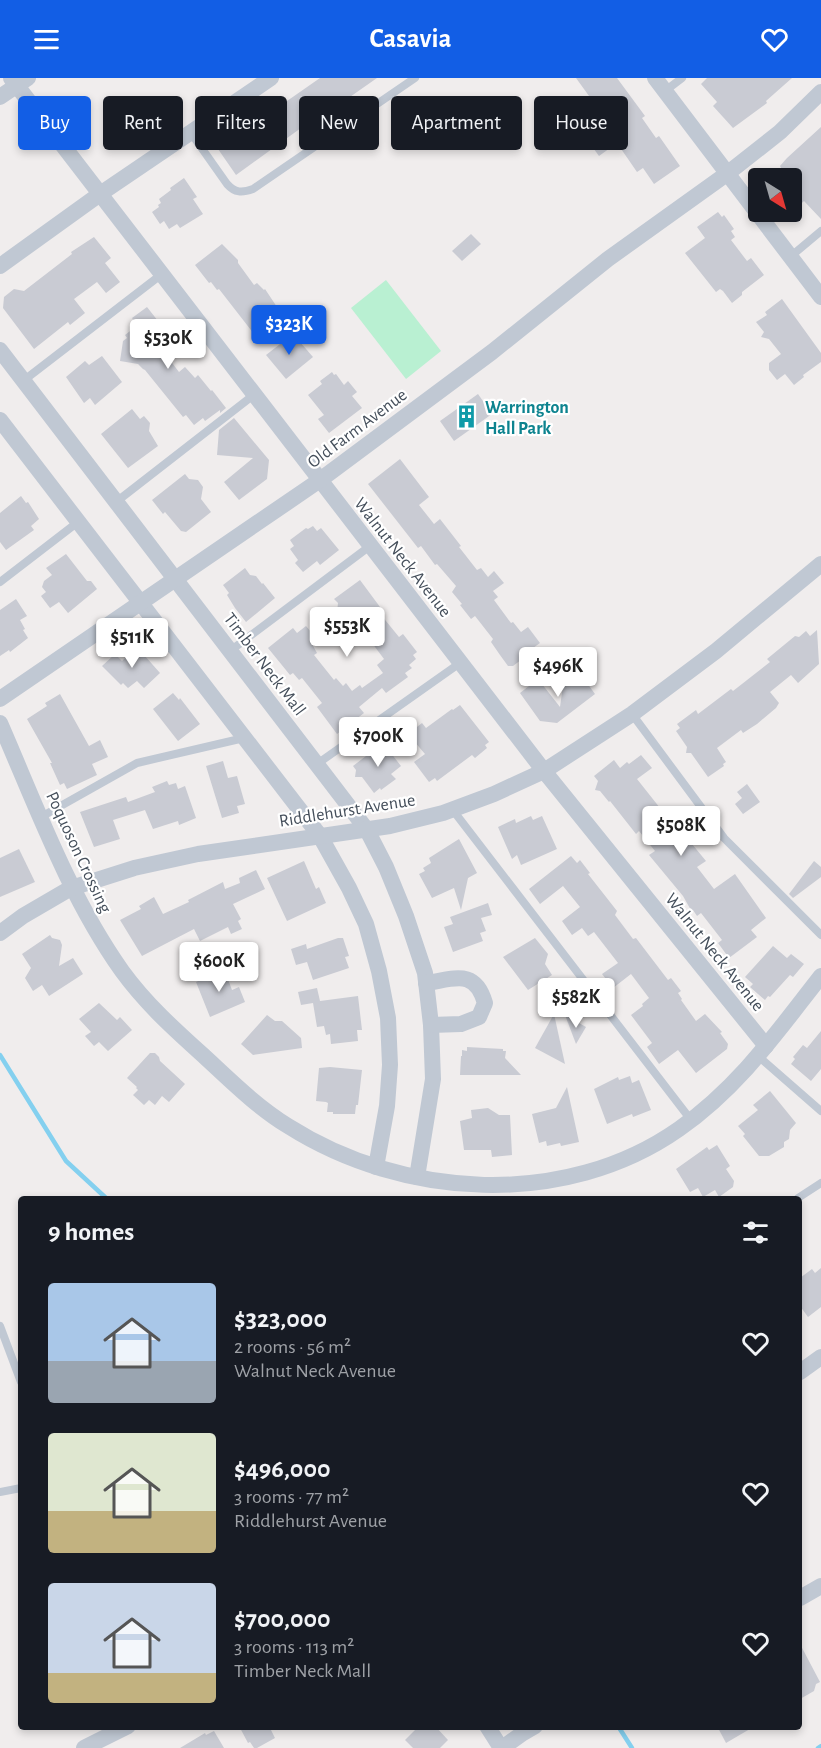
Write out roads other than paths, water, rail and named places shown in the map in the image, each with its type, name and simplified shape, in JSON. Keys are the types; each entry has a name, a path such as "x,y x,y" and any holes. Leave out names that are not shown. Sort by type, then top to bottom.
{"street":[{"path":"0,266 100,194 271,78"},
{"path":"0,97 18,80"},
{"name":"Walnut Neck Avenue","path":"18,80 100,194 460,663 762,1051"},
{"path":"660,85 821,297"},
{"name":"Old Farm Avenue","path":"0,699 320,480 492,351 608,259 728,173 780,132 821,92"},
{"name":"Timber Neck Mall","path":"0,350 367,830 386,867 406,916 425,973 431,1025 434,1079 417,1177"},
{"path":"0,420 320,837 349,888 366,924 379,971 388,1018 390,1065 387,1106 376,1167"},
{"name":"Riddlehurst Avenue","path":"0,933 23,916 71,888 134,868 198,854 390,826 452,809 494,794 544,771 632,714 716,651 821,564"},
{"name":"Poquoson Crossing","path":"0,723 71,888 96,932 124,974 156,1012 252,1100 286,1125 323,1146 376,1167 448,1183 494,1185 540,1182 586,1173 633,1155 677,1131 717,1100 762,1051 821,976"},
{"path":"426,983 465,978 475,982 482,992 485,1003 479,1017 461,1024 431,1025"},
{"path":"802,1371 821,1357"},
{"path":"802,1597 821,1586"},
{"path":"84,1748 120,1730"},
{"path":"490,1730 502,1748 528,1730"}],"lane":[{"path":"190,133 227,184 239,192 246,192 415,78"},
{"path":"660,85 682,78"},
{"path":"790,257 821,231"},
{"path":"23,381 162,274"},
{"path":"116,502 255,394"},
{"path":"0,582 78,522"},
{"path":"230,651 370,546"},
{"path":"317,765 460,663"},
{"path":"632,714 724,838 821,935"},
{"path":"41,817 137,763 244,738"},
{"path":"452,809 691,1120"},
{"path":"762,1051 821,1112"},
{"path":"801,1196 821,1182"},
{"path":"0,1326 18,1374"},
{"path":"0,1492 18,1489"}],"waterway":[{"path":"0,1055 66,1161 104,1196"},
{"path":"621,1730 632,1748"}],"place":[{"name":"Warrington Hall Park","path":"467,417"}]}
